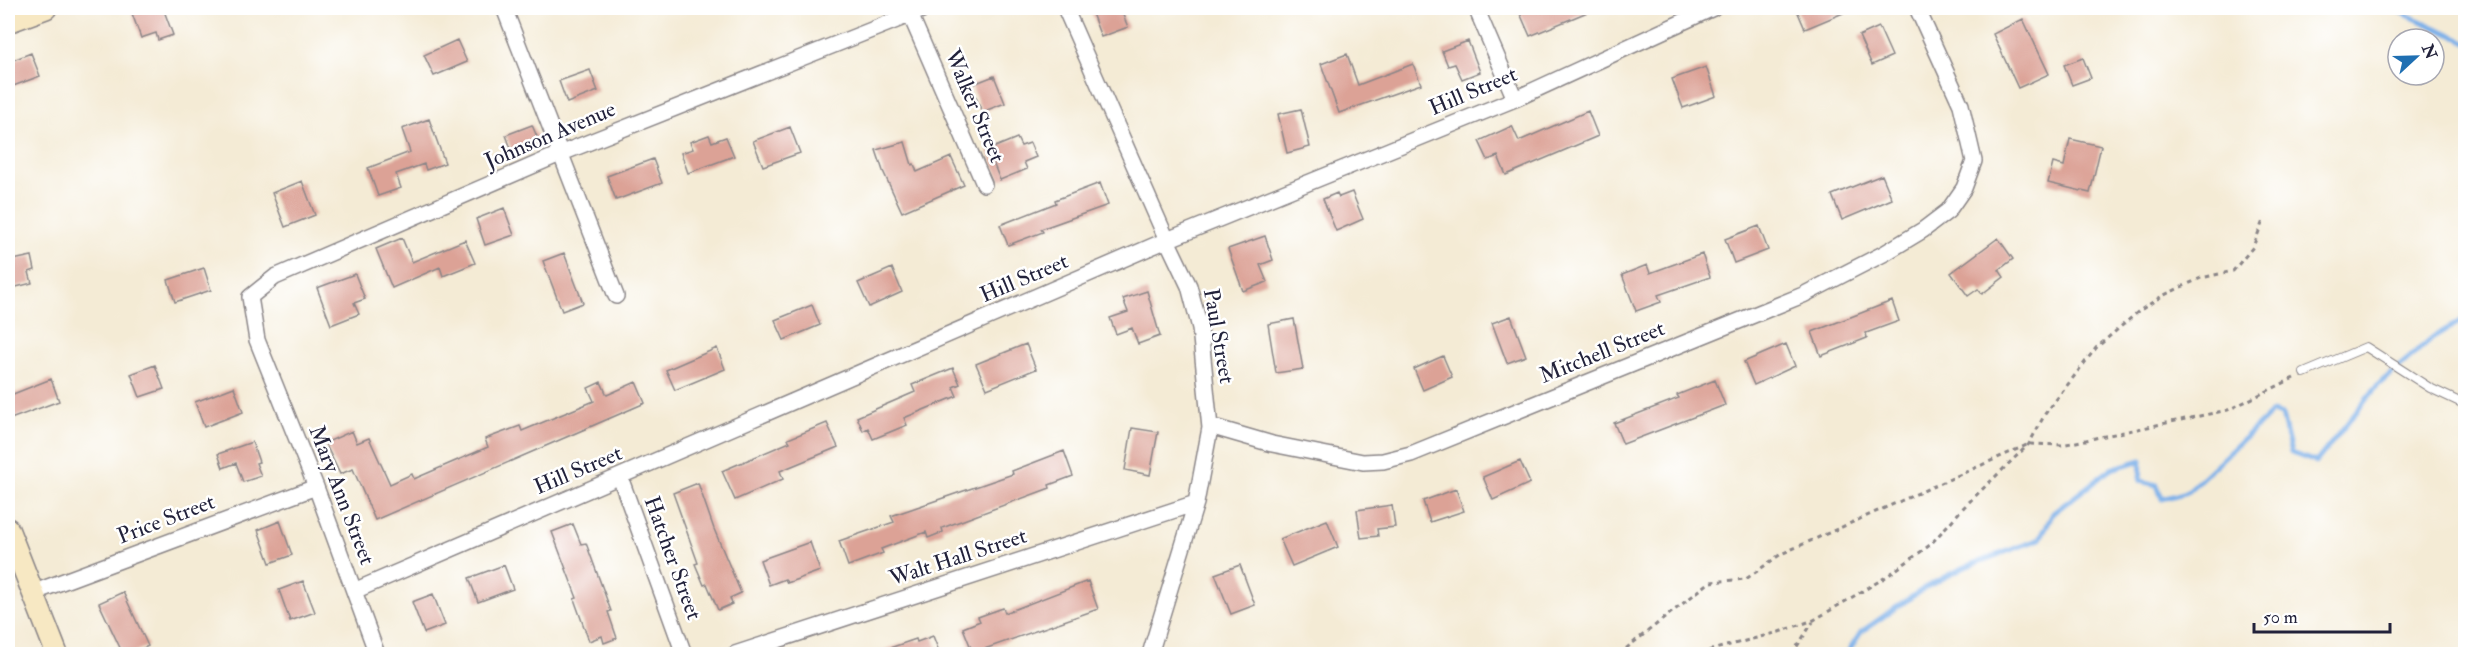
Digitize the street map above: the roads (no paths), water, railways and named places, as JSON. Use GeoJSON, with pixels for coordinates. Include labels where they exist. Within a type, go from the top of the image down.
{"type":"FeatureCollection","features":[{"type":"Feature","properties":{"kind":"street"},"geometry":{"type":"LineString","coordinates":[[8,22],[46,8]]}},
{"type":"Feature","properties":{"kind":"street"},"geometry":{"type":"LineString","coordinates":[[504,8],[616,296]]}},
{"type":"Feature","properties":{"kind":"street","name":"Johnson Avenue"},"geometry":{"type":"LineString","coordinates":[[262,353],[257,340],[250,297],[275,277],[562,153],[927,8]]}},
{"type":"Feature","properties":{"kind":"street","name":"Paul Street"},"geometry":{"type":"LineString","coordinates":[[1065,8],[1189,286],[1200,328],[1210,428],[1196,503],[1149,654]]}},
{"type":"Feature","properties":{"kind":"street"},"geometry":{"type":"LineString","coordinates":[[1476,8],[1515,99]]}},
{"type":"Feature","properties":{"kind":"street","name":"Hill Street"},"geometry":{"type":"LineString","coordinates":[[354,591],[1167,240],[1515,99],[1713,8]]}},
{"type":"Feature","properties":{"kind":"street","name":"Mitchell Street"},"geometry":{"type":"LineString","coordinates":[[1210,428],[1272,444],[1363,462],[1383,461],[1411,454],[1803,295],[1885,253],[1923,230],[1948,211],[1964,188],[1974,162],[1961,105],[1917,8]]}},
{"type":"Feature","properties":{"kind":"street","name":"Walker Street"},"geometry":{"type":"LineString","coordinates":[[910,14],[984,184]]}},
{"type":"Feature","properties":{"kind":"street","name":"Mary Ann Street"},"geometry":{"type":"LineString","coordinates":[[262,353],[316,487],[377,654]]}},
{"type":"Feature","properties":{"kind":"street","name":"Hatcher Street"},"geometry":{"type":"LineString","coordinates":[[620,477],[684,654]]}},
{"type":"Feature","properties":{"kind":"street","name":"Price Street"},"geometry":{"type":"LineString","coordinates":[[32,593],[316,487]]}},
{"type":"Feature","properties":{"kind":"street","name":"Walt Hall Street"},"geometry":{"type":"LineString","coordinates":[[735,654],[1196,503]]}},
{"type":"Feature","properties":{"kind":"street"},"geometry":{"type":"LineString","coordinates":[[8,529],[57,654]]}},
{"type":"Feature","properties":{"kind":"lane"},"geometry":{"type":"LineString","coordinates":[[2304,373],[2367,346],[2408,375],[2466,405]]}},
{"type":"Feature","properties":{"kind":"waterway"},"geometry":{"type":"LineString","coordinates":[[2391,8],[2466,43]]}},
{"type":"Feature","properties":{"kind":"waterway"},"geometry":{"type":"LineString","coordinates":[[1847,654],[1861,632],[1926,587],[1965,567],[2040,539],[2053,513],[2111,469],[2141,460],[2140,481],[2157,485],[2162,499],[2187,492],[2272,412],[2282,415],[2291,453],[2316,462],[2378,385],[2432,338],[2466,318]]}}]}
